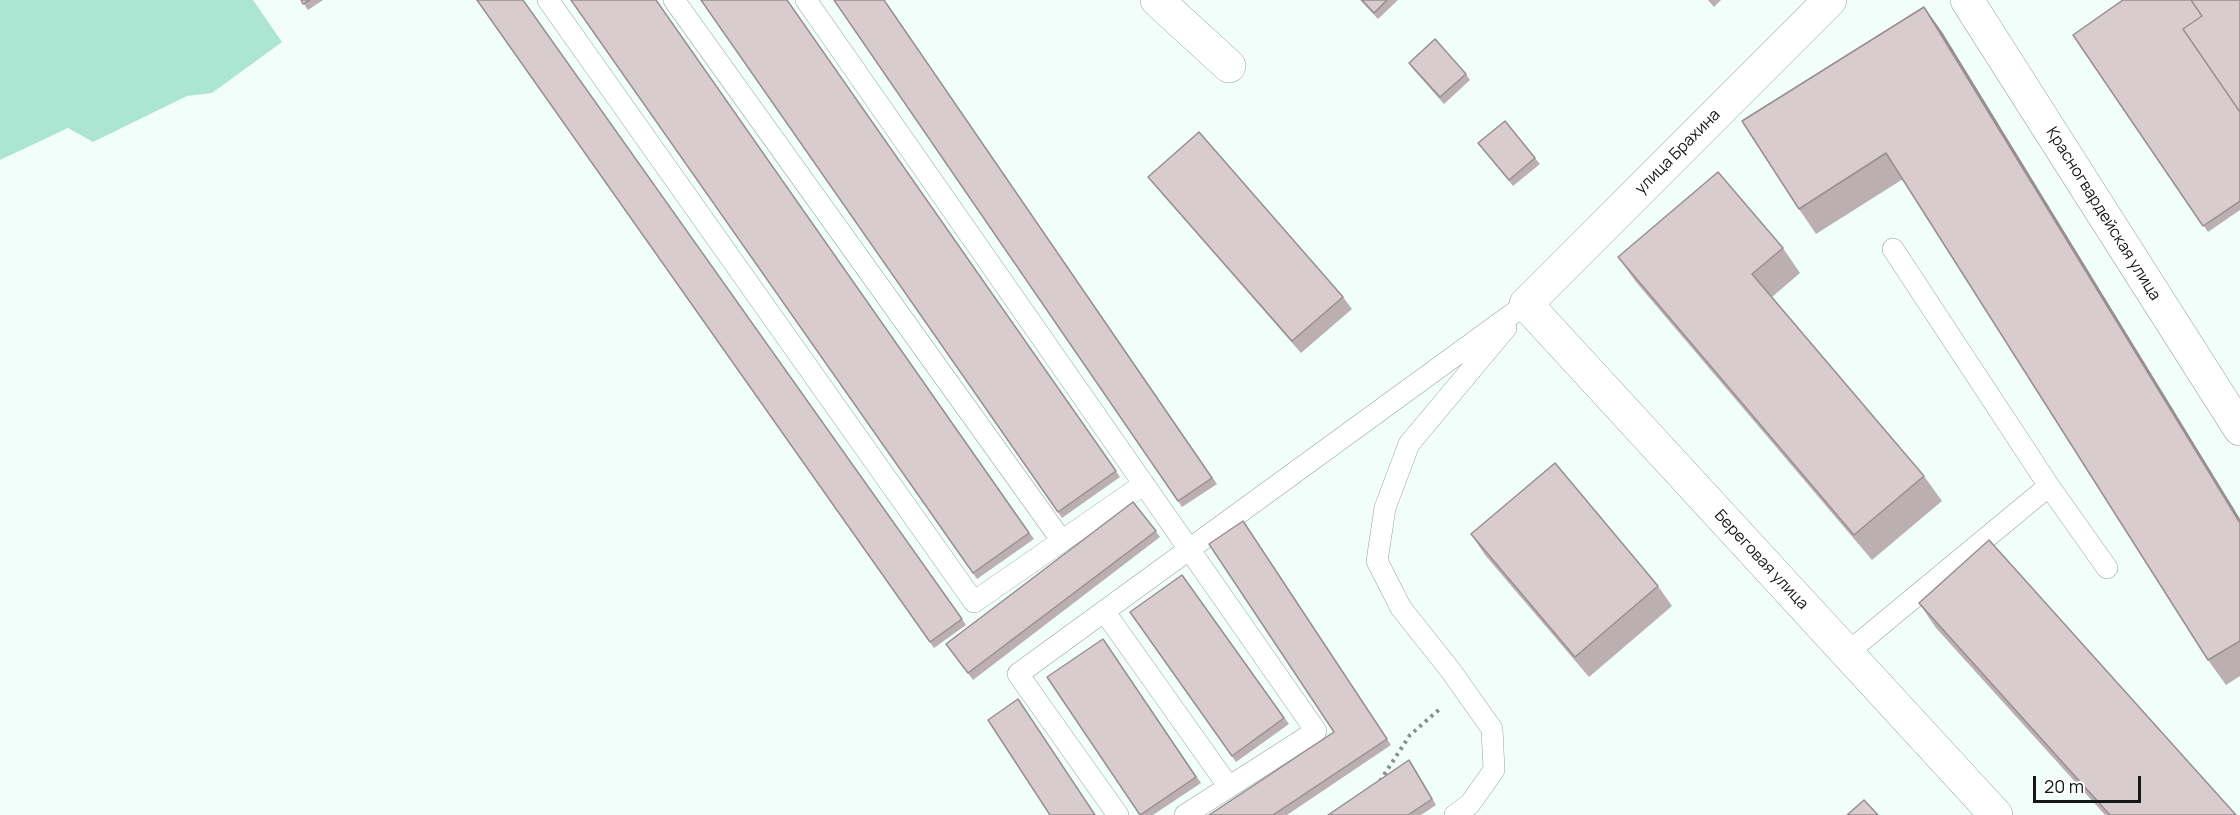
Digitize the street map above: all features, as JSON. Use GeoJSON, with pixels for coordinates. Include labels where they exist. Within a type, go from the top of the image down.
{"type":"FeatureCollection","features":[{"type":"Feature","properties":{"kind":"street"},"geometry":{"type":"LineString","coordinates":[[1157,0],[1229,66]]}},
{"type":"Feature","properties":{"kind":"street","name":"улица Брахина"},"geometry":{"type":"LineString","coordinates":[[1526,304],[1830,0]]}},
{"type":"Feature","properties":{"kind":"street","name":"Красногвардейская улица"},"geometry":{"type":"LineString","coordinates":[[1967,0],[2240,429]]}},
{"type":"Feature","properties":{"kind":"street","name":"Береговая улица"},"geometry":{"type":"LineString","coordinates":[[1526,304],[1996,815]]}},
{"type":"Feature","properties":{"kind":"lane"},"geometry":{"type":"LineString","coordinates":[[548,0],[974,602],[1144,484]]}},
{"type":"Feature","properties":{"kind":"lane"},"geometry":{"type":"LineString","coordinates":[[674,0],[1062,541]]}},
{"type":"Feature","properties":{"kind":"lane"},"geometry":{"type":"LineString","coordinates":[[806,0],[1316,731],[1185,815]]}},
{"type":"Feature","properties":{"kind":"lane"},"geometry":{"type":"LineString","coordinates":[[1893,249],[2049,486],[2107,568]]}},
{"type":"Feature","properties":{"kind":"lane"},"geometry":{"type":"LineString","coordinates":[[1118,815],[1018,674],[1526,304]]}},
{"type":"Feature","properties":{"kind":"lane"},"geometry":{"type":"LineString","coordinates":[[1455,815],[1470,804],[1494,770],[1492,729],[1401,608],[1377,561],[1378,550],[1385,508],[1409,444],[1526,304]]}},
{"type":"Feature","properties":{"kind":"lane"},"geometry":{"type":"LineString","coordinates":[[1847,653],[2049,486]]}},
{"type":"Feature","properties":{"kind":"lane"},"geometry":{"type":"LineString","coordinates":[[1104,611],[1229,787]]}},
{"type":"Feature","properties":{"kind":"path"},"geometry":{"type":"LineString","coordinates":[[1377,785],[1410,735],[1463,689]]}},
{"type":"Feature","properties":{"kind":"green space"},"geometry":{"type":"Polygon","coordinates":[[[0,0],[253,0],[282,42],[212,93],[187,96],[93,142],[68,128],[0,160],[0,0]]]}},
{"type":"Feature","properties":{"kind":"building"},"geometry":{"type":"Polygon","coordinates":[[[477,0],[523,0],[962,619],[930,642],[477,0]]]}},
{"type":"Feature","properties":{"kind":"building"},"geometry":{"type":"Polygon","coordinates":[[[571,0],[656,0],[1029,533],[973,573],[571,0]]]}},
{"type":"Feature","properties":{"kind":"building"},"geometry":{"type":"Polygon","coordinates":[[[701,0],[787,0],[1116,471],[1058,512],[701,0]]]}},
{"type":"Feature","properties":{"kind":"building"},"geometry":{"type":"Polygon","coordinates":[[[834,0],[884,0],[1212,478],[1178,501],[834,0]]]}},
{"type":"Feature","properties":{"kind":"building"},"geometry":{"type":"Polygon","coordinates":[[[1362,0],[1387,0],[1374,13],[1362,0]]]}},
{"type":"Feature","properties":{"kind":"building"},"geometry":{"type":"Polygon","coordinates":[[[2123,0],[2191,0],[2202,16],[2183,29],[2240,112],[2240,201],[2203,226],[2073,35],[2123,0]]]}},
{"type":"Feature","properties":{"kind":"building"},"geometry":{"type":"Polygon","coordinates":[[[2191,0],[2240,0],[2240,112],[2183,29],[2202,16],[2191,0]]]}},
{"type":"Feature","properties":{"kind":"building"},"geometry":{"type":"Polygon","coordinates":[[[1924,7],[2240,523],[2240,641],[2208,660],[1886,153],[1799,209],[1742,121],[1924,7]]]}},
{"type":"Feature","properties":{"kind":"building"},"geometry":{"type":"Polygon","coordinates":[[[1435,39],[1466,74],[1440,97],[1409,63],[1435,39]]]}},
{"type":"Feature","properties":{"kind":"building"},"geometry":{"type":"Polygon","coordinates":[[[1505,121],[1535,158],[1509,180],[1478,143],[1505,121]]]}},
{"type":"Feature","properties":{"kind":"building"},"geometry":{"type":"Polygon","coordinates":[[[1199,132],[1343,297],[1292,341],[1148,177],[1199,132]]]}},
{"type":"Feature","properties":{"kind":"building"},"geometry":{"type":"Polygon","coordinates":[[[1718,172],[1783,248],[1752,274],[1924,476],[1854,535],[1618,257],[1718,172]]]}},
{"type":"Feature","properties":{"kind":"building"},"geometry":{"type":"Polygon","coordinates":[[[1555,463],[1658,586],[1575,657],[1471,534],[1555,463]]]}},
{"type":"Feature","properties":{"kind":"building"},"geometry":{"type":"Polygon","coordinates":[[[1133,502],[1156,531],[968,673],[946,644],[1133,502]]]}},
{"type":"Feature","properties":{"kind":"building"},"geometry":{"type":"Polygon","coordinates":[[[1243,521],[1387,739],[1273,815],[1209,815],[1334,732],[1209,544],[1243,521]]]}},
{"type":"Feature","properties":{"kind":"building"},"geometry":{"type":"Polygon","coordinates":[[[1989,540],[2236,815],[2110,815],[1919,603],[1989,540]]]}},
{"type":"Feature","properties":{"kind":"building"},"geometry":{"type":"Polygon","coordinates":[[[1182,575],[1284,718],[1232,756],[1130,612],[1182,575]]]}},
{"type":"Feature","properties":{"kind":"building"},"geometry":{"type":"Polygon","coordinates":[[[1103,639],[1196,777],[1140,815],[1047,677],[1103,639]]]}},
{"type":"Feature","properties":{"kind":"building"},"geometry":{"type":"Polygon","coordinates":[[[1018,699],[1095,815],[1050,815],[988,720],[1018,699]]]}},
{"type":"Feature","properties":{"kind":"building"},"geometry":{"type":"Polygon","coordinates":[[[1409,760],[1432,799],[1408,815],[1328,815],[1409,760]]]}},
{"type":"Feature","properties":{"kind":"building"},"geometry":{"type":"Polygon","coordinates":[[[1864,800],[1878,815],[1847,815],[1864,800]]]}}]}
